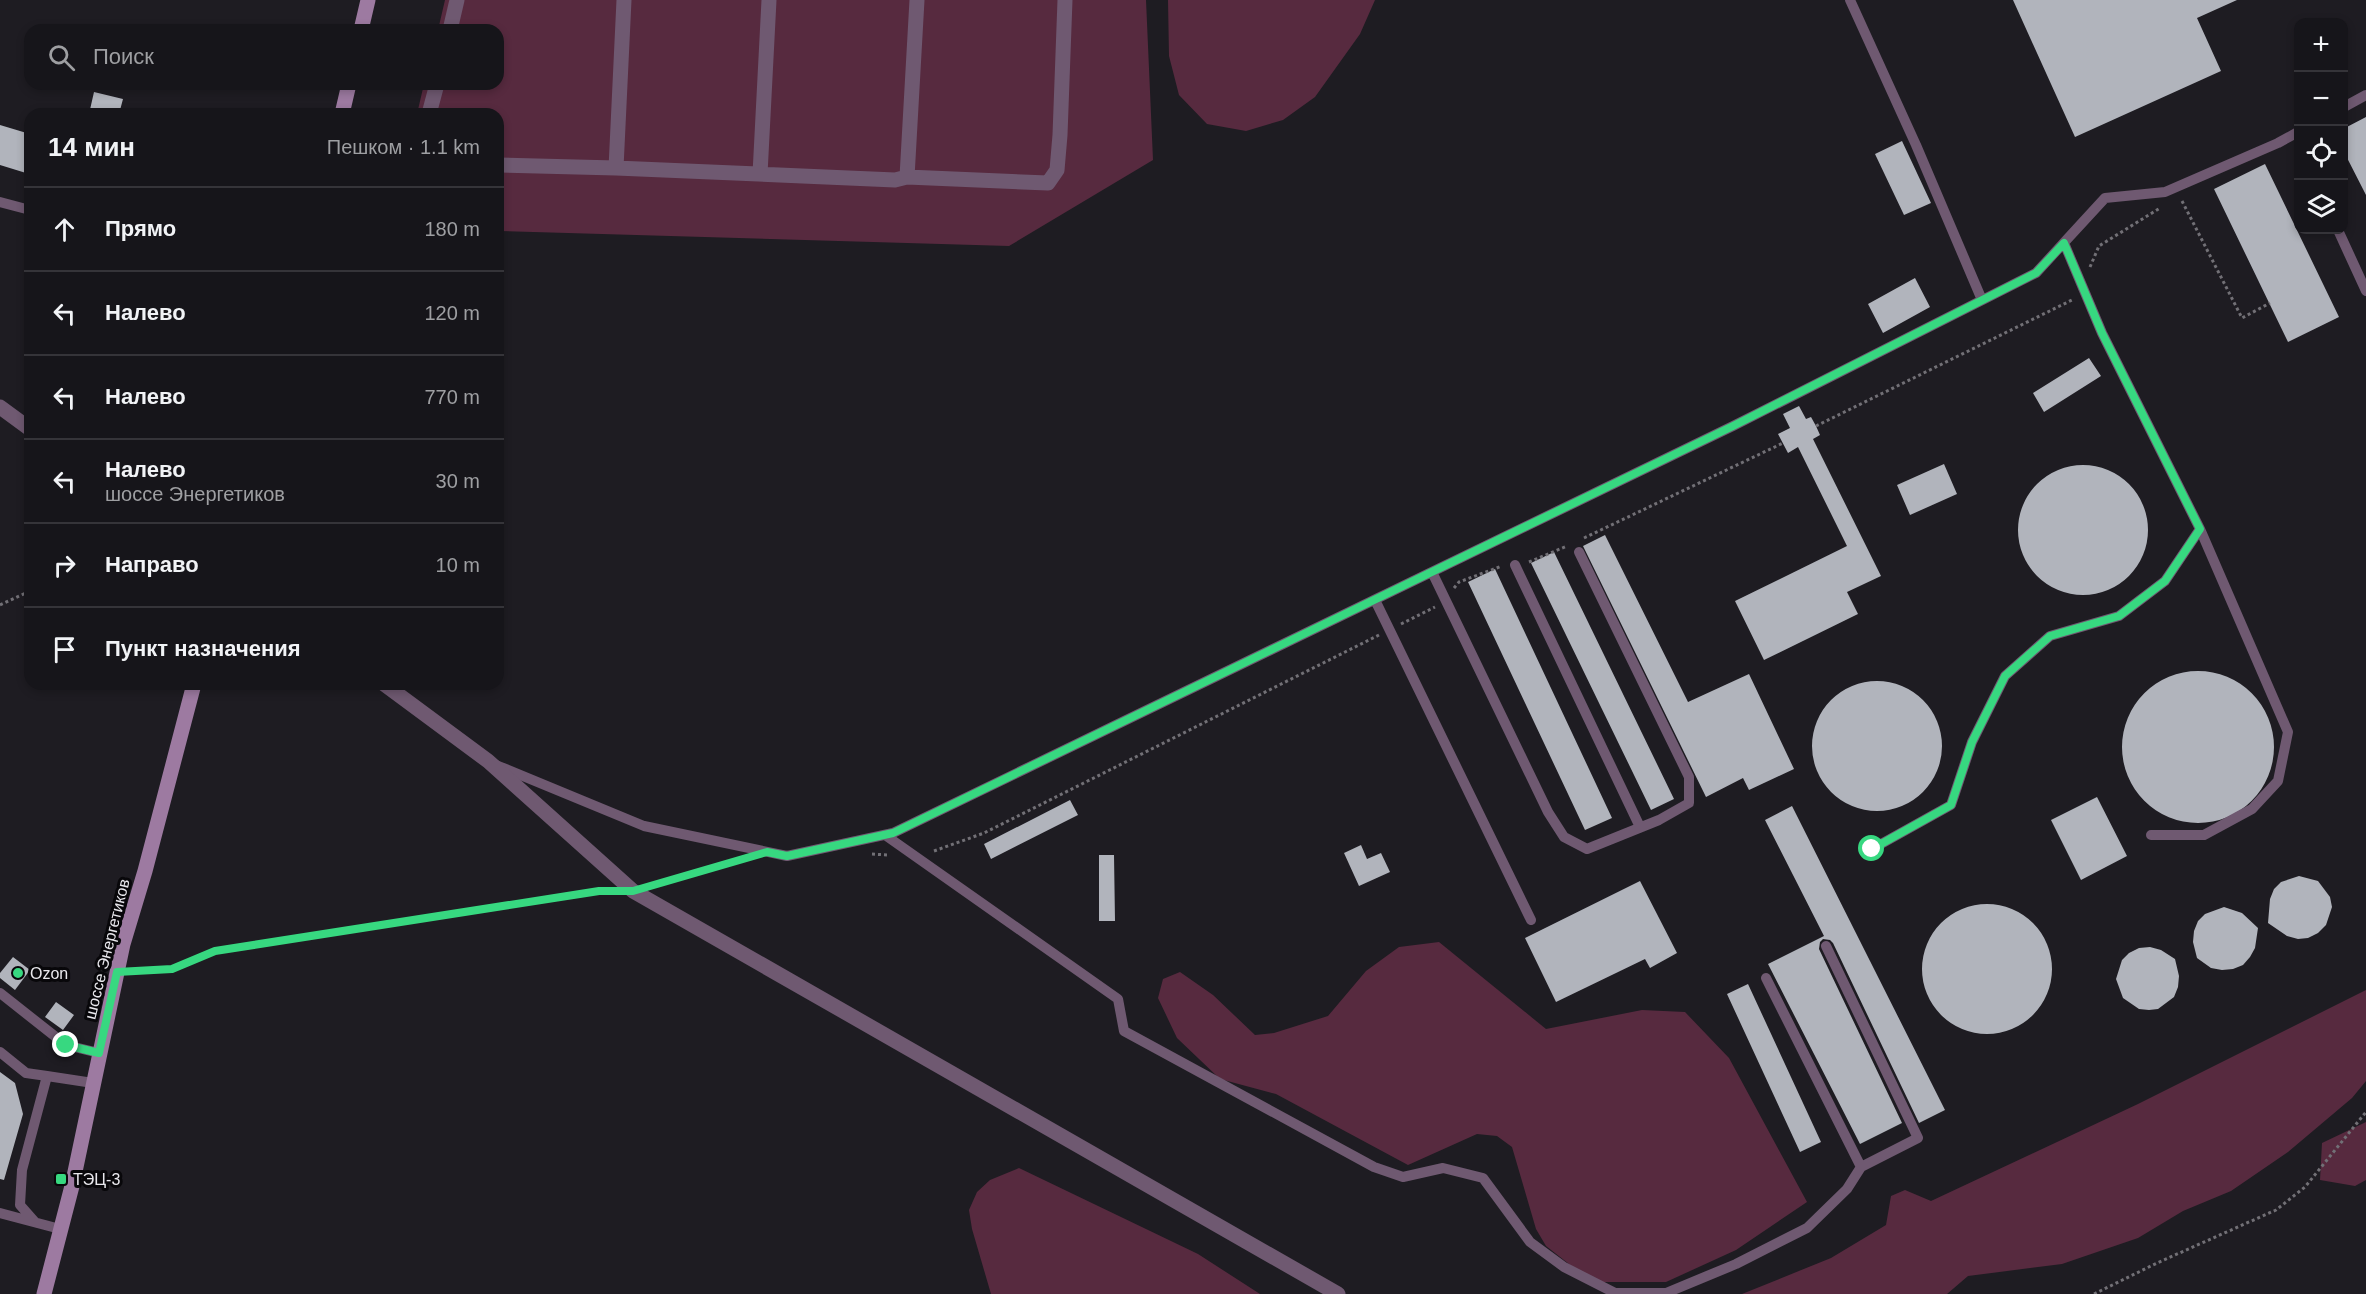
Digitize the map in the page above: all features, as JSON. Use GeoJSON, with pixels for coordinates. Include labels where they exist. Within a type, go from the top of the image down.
{"type":"FeatureCollection","features":[{"type":"Feature","properties":{"kind":"main road"},"geometry":{"type":"LineString","coordinates":[[362,24],[368,0]]}},
{"type":"Feature","properties":{"kind":"main road"},"geometry":{"type":"LineString","coordinates":[[343,108],[348,90]]}},
{"type":"Feature","properties":{"kind":"main road","name":"шоссе Энергетиков"},"geometry":{"type":"LineString","coordinates":[[44,1294],[72,1186],[117,972],[192,690]]}},
{"type":"Feature","properties":{"kind":"street"},"geometry":{"type":"LineString","coordinates":[[451,24],[457,0]]}},
{"type":"Feature","properties":{"kind":"street"},"geometry":{"type":"LineString","coordinates":[[616,168],[624,0]]}},
{"type":"Feature","properties":{"kind":"street"},"geometry":{"type":"LineString","coordinates":[[760,174],[769,0]]}},
{"type":"Feature","properties":{"kind":"street"},"geometry":{"type":"LineString","coordinates":[[907,177],[917,0]]}},
{"type":"Feature","properties":{"kind":"street"},"geometry":{"type":"LineString","coordinates":[[504,165],[896,180],[907,177],[1048,183],[1057,170],[1065,0]]}},
{"type":"Feature","properties":{"kind":"street"},"geometry":{"type":"LineString","coordinates":[[431,108],[435,90]]}},
{"type":"Feature","properties":{"kind":"street"},"geometry":{"type":"LineString","coordinates":[[0,407],[24,425]]}},
{"type":"Feature","properties":{"kind":"street"},"geometry":{"type":"LineString","coordinates":[[392,690],[488,761],[633,891],[1338,1294]]}},
{"type":"Feature","properties":{"kind":"lane"},"geometry":{"type":"LineString","coordinates":[[1851,0],[1982,300]]}},
{"type":"Feature","properties":{"kind":"lane"},"geometry":{"type":"LineString","coordinates":[[2348,104],[2366,95]]}},
{"type":"Feature","properties":{"kind":"lane"},"geometry":{"type":"LineString","coordinates":[[488,761],[644,826],[787,856],[893,833],[1733,426],[2036,273],[2105,198],[2165,192],[2294,138]]}},
{"type":"Feature","properties":{"kind":"lane"},"geometry":{"type":"LineString","coordinates":[[0,202],[24,208]]}},
{"type":"Feature","properties":{"kind":"lane"},"geometry":{"type":"LineString","coordinates":[[2340,234],[2366,291]]}},
{"type":"Feature","properties":{"kind":"lane"},"geometry":{"type":"LineString","coordinates":[[2064,243],[2102,333],[2200,529],[2288,732],[2278,781],[2252,809],[2204,835],[2151,835]]}},
{"type":"Feature","properties":{"kind":"lane"},"geometry":{"type":"LineString","coordinates":[[1872,849],[1951,805],[1972,742],[2005,676],[2050,636],[2119,616],[2165,581],[2200,529]]}},
{"type":"Feature","properties":{"kind":"lane"},"geometry":{"type":"LineString","coordinates":[[1432,572],[1548,812],[1564,837],[1587,849],[1659,820],[1689,803],[1689,777],[1579,552]]}},
{"type":"Feature","properties":{"kind":"lane"},"geometry":{"type":"LineString","coordinates":[[1515,565],[1640,827]]}},
{"type":"Feature","properties":{"kind":"lane"},"geometry":{"type":"LineString","coordinates":[[1375,600],[1531,920]]}},
{"type":"Feature","properties":{"kind":"lane"},"geometry":{"type":"LineString","coordinates":[[885,835],[1118,999],[1124,1031],[1374,1167],[1403,1177],[1443,1168],[1483,1178],[1530,1242],[1564,1267],[1615,1293],[1666,1293],[1736,1264],[1807,1228],[1847,1189],[1861,1167],[1918,1138],[1826,946]]}},
{"type":"Feature","properties":{"kind":"lane"},"geometry":{"type":"LineString","coordinates":[[1766,978],[1861,1167]]}},
{"type":"Feature","properties":{"kind":"lane"},"geometry":{"type":"LineString","coordinates":[[0,993],[66,1045],[99,1053]]}},
{"type":"Feature","properties":{"kind":"lane"},"geometry":{"type":"LineString","coordinates":[[0,1052],[26,1073],[93,1083]]}},
{"type":"Feature","properties":{"kind":"lane"},"geometry":{"type":"LineString","coordinates":[[35,1222],[20,1205],[22,1170],[47,1076]]}},
{"type":"Feature","properties":{"kind":"lane"},"geometry":{"type":"LineString","coordinates":[[0,1213],[60,1229]]}},
{"type":"Feature","properties":{"kind":"path"},"geometry":{"type":"LineString","coordinates":[[2179,196],[2242,318],[2270,303]]}},
{"type":"Feature","properties":{"kind":"path"},"geometry":{"type":"LineString","coordinates":[[1816,426],[2078,297],[2099,246],[2169,202]]}},
{"type":"Feature","properties":{"kind":"path"},"geometry":{"type":"LineString","coordinates":[[871,853],[917,857],[984,833],[1435,607],[1459,582],[1499,566],[1521,565],[1575,542],[1783,443]]}},
{"type":"Feature","properties":{"kind":"path"},"geometry":{"type":"LineString","coordinates":[[0,605],[24,594]]}},
{"type":"Feature","properties":{"kind":"path"},"geometry":{"type":"LineString","coordinates":[[117,972],[172,969],[215,951],[599,891],[633,891],[739,860]]}},
{"type":"Feature","properties":{"kind":"path"},"geometry":{"type":"LineString","coordinates":[[2094,1294],[2276,1210],[2305,1187],[2366,1112]]}},
{"type":"Feature","properties":{"kind":"shaded area"},"geometry":{"type":"Polygon","coordinates":[[[445,0],[1146,0],[1153,160],[1009,246],[504,231],[504,108],[418,108],[423,90],[504,90],[504,24],[439,24],[445,0]]]}},
{"type":"Feature","properties":{"kind":"shaded area"},"geometry":{"type":"Polygon","coordinates":[[[1168,0],[1375,0],[1360,34],[1315,97],[1283,120],[1246,131],[1207,124],[1179,95],[1169,56],[1168,0]]]}},
{"type":"Feature","properties":{"kind":"shaded area"},"geometry":{"type":"Polygon","coordinates":[[[1439,942],[1546,1029],[1642,1010],[1685,1012],[1729,1058],[1807,1202],[1736,1250],[1666,1282],[1592,1282],[1546,1246],[1536,1229],[1512,1147],[1497,1136],[1477,1134],[1408,1165],[1276,1094],[1220,1079],[1177,1038],[1158,998],[1163,979],[1180,972],[1213,995],[1255,1035],[1274,1033],[1328,1016],[1366,971],[1399,947],[1439,942]]]}},
{"type":"Feature","properties":{"kind":"shaded area"},"geometry":{"type":"Polygon","coordinates":[[[2366,990],[2366,1081],[2352,1098],[2288,1152],[2231,1191],[2183,1211],[2138,1238],[2062,1264],[1968,1276],[1947,1294],[1742,1294],[1831,1258],[1886,1225],[1891,1196],[1905,1190],[1931,1201],[2138,1104],[2366,990]]]}},
{"type":"Feature","properties":{"kind":"shaded area"},"geometry":{"type":"Polygon","coordinates":[[[2366,1122],[2366,1180],[2355,1186],[2320,1180],[2322,1143],[2366,1122]]]}},
{"type":"Feature","properties":{"kind":"shaded area"},"geometry":{"type":"Polygon","coordinates":[[[1019,1168],[1198,1254],[1260,1294],[991,1294],[972,1229],[969,1210],[977,1192],[990,1180],[1019,1168]]]}},
{"type":"Feature","properties":{"kind":"building"},"geometry":{"type":"Polygon","coordinates":[[[2013,0],[2237,0],[2197,18],[2221,71],[2075,137],[2013,0]]]}},
{"type":"Feature","properties":{"kind":"building"},"geometry":{"type":"Polygon","coordinates":[[[94,92],[123,99],[121,108],[90,108],[94,92]]]}},
{"type":"Feature","properties":{"kind":"building"},"geometry":{"type":"Polygon","coordinates":[[[2366,117],[2366,195],[2348,160],[2348,126],[2366,117]]]}},
{"type":"Feature","properties":{"kind":"building"},"geometry":{"type":"Polygon","coordinates":[[[0,125],[24,132],[24,172],[0,165],[0,125]]]}},
{"type":"Feature","properties":{"kind":"building"},"geometry":{"type":"Polygon","coordinates":[[[1902,141],[1931,203],[1904,215],[1875,154],[1902,141]]]}},
{"type":"Feature","properties":{"kind":"building"},"geometry":{"type":"Polygon","coordinates":[[[2265,164],[2294,224],[2294,234],[2299,234],[2339,317],[2288,342],[2214,189],[2265,164]]]}},
{"type":"Feature","properties":{"kind":"building"},"geometry":{"type":"Polygon","coordinates":[[[1915,278],[1930,307],[1883,333],[1868,304],[1915,278]]]}},
{"type":"Feature","properties":{"kind":"building"},"geometry":{"type":"Polygon","coordinates":[[[2089,358],[2101,376],[2044,412],[2033,393],[2089,358]]]}},
{"type":"Feature","properties":{"kind":"building"},"geometry":{"type":"Polygon","coordinates":[[[1799,406],[1806,419],[1811,417],[1816,426],[1820,435],[1813,439],[1881,576],[1847,592],[1858,614],[1764,660],[1735,601],[1847,546],[1798,447],[1788,453],[1778,434],[1790,428],[1783,414],[1799,406]]]}},
{"type":"Feature","properties":{"kind":"building"},"geometry":{"type":"Polygon","coordinates":[[[1944,464],[1957,494],[1910,515],[1897,485],[1944,464]]]}},
{"type":"Feature","properties":{"kind":"building"},"geometry":{"type":"Polygon","coordinates":[[[2083,465],[2108,470],[2129,484],[2143,505],[2148,530],[2143,555],[2129,576],[2108,590],[2083,595],[2058,590],[2037,576],[2023,555],[2018,530],[2023,505],[2037,484],[2058,470],[2083,465]]]}},
{"type":"Feature","properties":{"kind":"building"},"geometry":{"type":"Polygon","coordinates":[[[1605,535],[1688,702],[1749,674],[1794,769],[1749,790],[1743,778],[1706,797],[1583,546],[1605,535]]]}},
{"type":"Feature","properties":{"kind":"building"},"geometry":{"type":"Polygon","coordinates":[[[1554,552],[1674,799],[1651,810],[1531,563],[1554,552]]]}},
{"type":"Feature","properties":{"kind":"building"},"geometry":{"type":"Polygon","coordinates":[[[1495,569],[1612,818],[1585,830],[1468,582],[1495,569]]]}},
{"type":"Feature","properties":{"kind":"building"},"geometry":{"type":"Polygon","coordinates":[[[2198,671],[2227,677],[2252,693],[2268,718],[2274,747],[2268,776],[2252,801],[2227,817],[2198,823],[2169,817],[2144,801],[2128,776],[2122,747],[2128,718],[2144,693],[2169,677],[2198,671]]]}},
{"type":"Feature","properties":{"kind":"building"},"geometry":{"type":"Polygon","coordinates":[[[1877,681],[1902,686],[1923,700],[1937,721],[1942,746],[1937,771],[1923,792],[1902,806],[1877,811],[1852,806],[1831,792],[1817,771],[1812,746],[1817,721],[1831,700],[1852,686],[1877,681]]]}},
{"type":"Feature","properties":{"kind":"building"},"geometry":{"type":"Polygon","coordinates":[[[2097,797],[2127,856],[2081,880],[2051,820],[2097,797]]]}},
{"type":"Feature","properties":{"kind":"building"},"geometry":{"type":"Polygon","coordinates":[[[1070,800],[1078,815],[991,859],[984,844],[1070,800]]]}},
{"type":"Feature","properties":{"kind":"building"},"geometry":{"type":"Polygon","coordinates":[[[1792,806],[1945,1110],[1919,1123],[1833,943],[1823,939],[1819,949],[1902,1123],[1860,1144],[1768,964],[1824,936],[1765,820],[1792,806]]]}},
{"type":"Feature","properties":{"kind":"building"},"geometry":{"type":"Polygon","coordinates":[[[1361,845],[1367,859],[1381,853],[1390,872],[1359,886],[1344,853],[1361,845]]]}},
{"type":"Feature","properties":{"kind":"building"},"geometry":{"type":"Polygon","coordinates":[[[1099,855],[1114,855],[1115,921],[1099,921],[1099,855]]]}},
{"type":"Feature","properties":{"kind":"building"},"geometry":{"type":"Polygon","coordinates":[[[2299,876],[2318,881],[2330,897],[2332,907],[2326,925],[2318,933],[2308,938],[2298,939],[2287,936],[2268,923],[2270,899],[2274,889],[2281,882],[2299,876]]]}},
{"type":"Feature","properties":{"kind":"building"},"geometry":{"type":"Polygon","coordinates":[[[1640,881],[1677,953],[1650,968],[1645,959],[1556,1002],[1525,938],[1640,881]]]}},
{"type":"Feature","properties":{"kind":"building"},"geometry":{"type":"Polygon","coordinates":[[[1987,904],[2012,909],[2033,923],[2047,944],[2052,969],[2047,994],[2033,1015],[2012,1029],[1987,1034],[1962,1029],[1941,1015],[1927,994],[1922,969],[1927,944],[1941,923],[1962,909],[1987,904]]]}},
{"type":"Feature","properties":{"kind":"building"},"geometry":{"type":"Polygon","coordinates":[[[2224,907],[2242,913],[2258,928],[2255,948],[2250,957],[2243,965],[2222,970],[2211,968],[2197,958],[2193,942],[2198,921],[2205,914],[2224,907]]]}},
{"type":"Feature","properties":{"kind":"building"},"geometry":{"type":"Polygon","coordinates":[[[2150,947],[2161,950],[2175,959],[2179,976],[2174,997],[2158,1009],[2149,1010],[2139,1009],[2123,998],[2116,979],[2122,960],[2129,953],[2139,948],[2150,947]]]}},
{"type":"Feature","properties":{"kind":"building"},"geometry":{"type":"Polygon","coordinates":[[[13,957],[30,970],[15,990],[0,978],[0,973],[13,957]]]}},
{"type":"Feature","properties":{"kind":"building"},"geometry":{"type":"Polygon","coordinates":[[[1748,984],[1821,1142],[1800,1152],[1727,994],[1748,984]]]}},
{"type":"Feature","properties":{"kind":"building"},"geometry":{"type":"Polygon","coordinates":[[[56,1002],[74,1015],[63,1030],[45,1017],[56,1002]]]}},
{"type":"Feature","properties":{"kind":"building"},"geometry":{"type":"Polygon","coordinates":[[[0,1072],[15,1083],[23,1114],[4,1180],[0,1179],[0,1072]]]}},
{"type":"Feature","properties":{"kind":"place","name":"Ozon"},"geometry":{"type":"Point","coordinates":[18,973]}},
{"type":"Feature","properties":{"kind":"place","name":"ТЭЦ-3"},"geometry":{"type":"Point","coordinates":[61,1179]}},
{"type":"Feature","properties":{"kind":"route"},"geometry":{"type":"LineString","coordinates":[[66,1045],[99,1053],[117,972],[172,969],[215,951],[599,891],[633,891],[767,852],[787,856],[893,833],[1733,426],[2036,273],[2064,243],[2102,333],[2200,529],[2165,581],[2119,616],[2050,636],[2005,676],[1972,742],[1951,805],[1872,849]]}}]}
